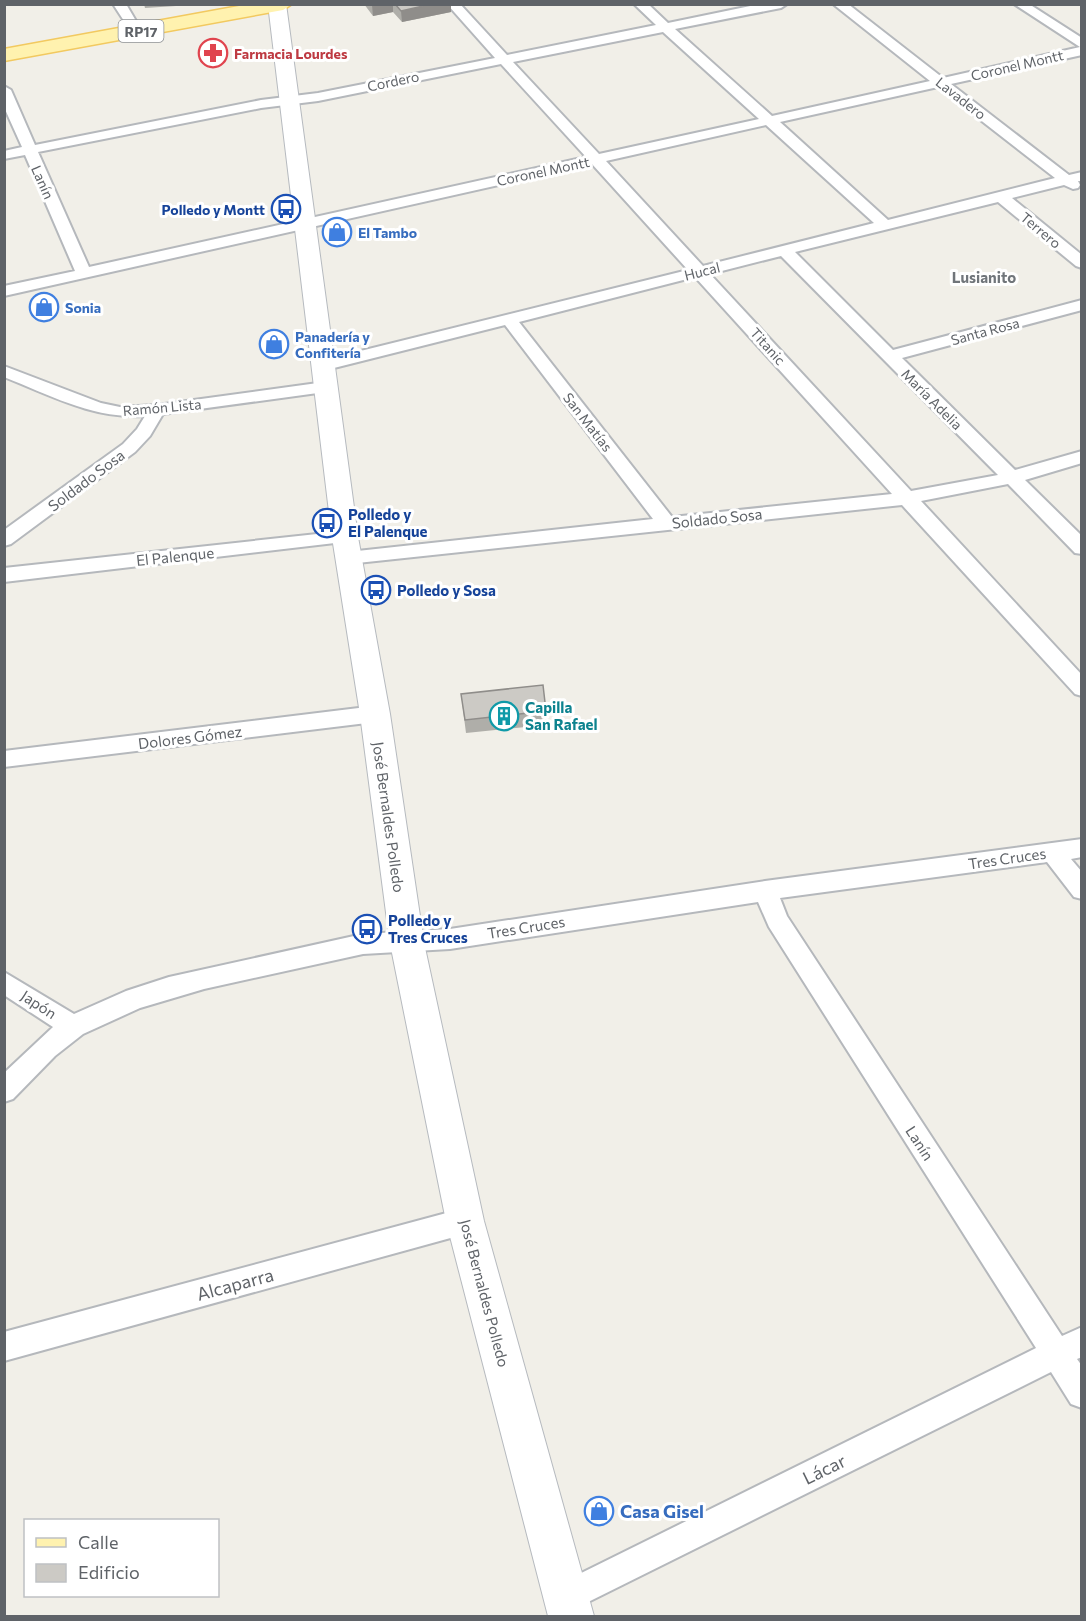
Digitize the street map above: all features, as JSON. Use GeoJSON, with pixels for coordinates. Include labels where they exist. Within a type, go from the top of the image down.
{"type":"FeatureCollection","features":[{"type":"Feature","properties":{"kind":"main road","name":"RP17"},"geometry":{"type":"LineString","coordinates":[[4,44],[221,4]]}},
{"type":"Feature","properties":{"kind":"main road","name":"RP17"},"geometry":{"type":"LineString","coordinates":[[4,56],[279,5]]}},
{"type":"Feature","properties":{"kind":"main road","name":"José Bernaldes Polledo"},"geometry":{"type":"LineString","coordinates":[[279,5],[289,100],[347,548],[375,714],[407,943],[465,1221],[568,1607]]}},
{"type":"Feature","properties":{"kind":"street"},"geometry":{"type":"LineString","coordinates":[[119,4],[129,21]]}},
{"type":"Feature","properties":{"kind":"street","name":"Titanic"},"geometry":{"type":"LineString","coordinates":[[453,4],[1082,689]]}},
{"type":"Feature","properties":{"kind":"street"},"geometry":{"type":"LineString","coordinates":[[640,4],[884,224]]}},
{"type":"Feature","properties":{"kind":"street","name":"Cordero"},"geometry":{"type":"LineString","coordinates":[[4,155],[261,104],[318,97],[780,4]]}},
{"type":"Feature","properties":{"kind":"street","name":"Lavadero"},"geometry":{"type":"LineString","coordinates":[[839,4],[940,82],[1074,178],[1082,192]]}},
{"type":"Feature","properties":{"kind":"street"},"geometry":{"type":"LineString","coordinates":[[1020,4],[1082,44]]}},
{"type":"Feature","properties":{"kind":"street","name":"Coronel Montt"},"geometry":{"type":"LineString","coordinates":[[4,291],[1082,51]]}},
{"type":"Feature","properties":{"kind":"street","name":"Lanín"},"geometry":{"type":"LineString","coordinates":[[4,90],[84,274]]}},
{"type":"Feature","properties":{"kind":"street","name":"Hucal"},"geometry":{"type":"LineString","coordinates":[[324,377],[509,320],[1074,178]]}},
{"type":"Feature","properties":{"kind":"street","name":"Terrero"},"geometry":{"type":"LineString","coordinates":[[1000,196],[1082,263]]}},
{"type":"Feature","properties":{"kind":"street","name":"María Adelia"},"geometry":{"type":"LineString","coordinates":[[784,250],[1082,548]]}},
{"type":"Feature","properties":{"kind":"street","name":"Santa Rosa"},"geometry":{"type":"LineString","coordinates":[[889,356],[1082,305]]}},
{"type":"Feature","properties":{"kind":"street","name":"San Matías"},"geometry":{"type":"LineString","coordinates":[[509,320],[667,524]]}},
{"type":"Feature","properties":{"kind":"street","name":"Ramón Lista"},"geometry":{"type":"LineString","coordinates":[[4,371],[97,408],[120,412],[157,410],[324,377]]}},
{"type":"Feature","properties":{"kind":"street","name":"Soldado Sosa"},"geometry":{"type":"LineString","coordinates":[[4,540],[129,448],[144,432],[157,410]]}},
{"type":"Feature","properties":{"kind":"street","name":"Soldado Sosa"},"geometry":{"type":"LineString","coordinates":[[347,548],[667,524],[907,498],[1010,478],[1082,457]]}},
{"type":"Feature","properties":{"kind":"street","name":"El Palenque"},"geometry":{"type":"LineString","coordinates":[[4,575],[347,548]]}},
{"type":"Feature","properties":{"kind":"street","name":"Dolores Gómez"},"geometry":{"type":"LineString","coordinates":[[4,759],[375,714]]}},
{"type":"Feature","properties":{"kind":"street","name":"Tres Cruces"},"geometry":{"type":"LineString","coordinates":[[4,1092],[52,1042],[73,1026],[159,991],[341,948],[363,944],[450,939],[765,891],[1082,848]]}},
{"type":"Feature","properties":{"kind":"street"},"geometry":{"type":"LineString","coordinates":[[1053,852],[1082,890]]}},
{"type":"Feature","properties":{"kind":"street","name":"Lanín"},"geometry":{"type":"LineString","coordinates":[[765,891],[777,920],[1069,1348],[1082,1393]]}},
{"type":"Feature","properties":{"kind":"street","name":"Japón"},"geometry":{"type":"LineString","coordinates":[[4,982],[73,1026]]}},
{"type":"Feature","properties":{"kind":"street","name":"Alcaparra"},"geometry":{"type":"LineString","coordinates":[[4,1347],[465,1221]]}},
{"type":"Feature","properties":{"kind":"street","name":"Lácar"},"geometry":{"type":"LineString","coordinates":[[568,1607],[1069,1348]]}},
{"type":"Feature","properties":{"kind":"building"},"geometry":{"type":"Polygon","coordinates":[[[395,4],[432,4],[401,11],[395,4]]]}},
{"type":"Feature","properties":{"kind":"building"},"geometry":{"type":"Polygon","coordinates":[[[543,685],[546,711],[465,720],[461,694],[543,685]]]}},
{"type":"Feature","properties":{"kind":"place","name":"Farmacia Lourdes"},"geometry":{"type":"Point","coordinates":[213,53]}},
{"type":"Feature","properties":{"kind":"place","name":"Polledo y Montt"},"geometry":{"type":"Point","coordinates":[286,209]}},
{"type":"Feature","properties":{"kind":"place","name":"El Tambo"},"geometry":{"type":"Point","coordinates":[337,232]}},
{"type":"Feature","properties":{"kind":"place","name":"Sonia"},"geometry":{"type":"Point","coordinates":[44,307]}},
{"type":"Feature","properties":{"kind":"place","name":"Panadería y Confitería"},"geometry":{"type":"Point","coordinates":[274,344]}},
{"type":"Feature","properties":{"kind":"place","name":"Polledo y El Palenque"},"geometry":{"type":"Point","coordinates":[327,523]}},
{"type":"Feature","properties":{"kind":"place","name":"Polledo y Sosa"},"geometry":{"type":"Point","coordinates":[376,590]}},
{"type":"Feature","properties":{"kind":"place","name":"Capilla San Rafael"},"geometry":{"type":"Point","coordinates":[504,716]}},
{"type":"Feature","properties":{"kind":"place","name":"Polledo y Tres Cruces"},"geometry":{"type":"Point","coordinates":[367,929]}},
{"type":"Feature","properties":{"kind":"place","name":"Casa Gisel"},"geometry":{"type":"Point","coordinates":[599,1511]}},
{"type":"Feature","properties":{"kind":"district","name":"Lusianito"},"geometry":{"type":"Point","coordinates":[984,277]}}]}
